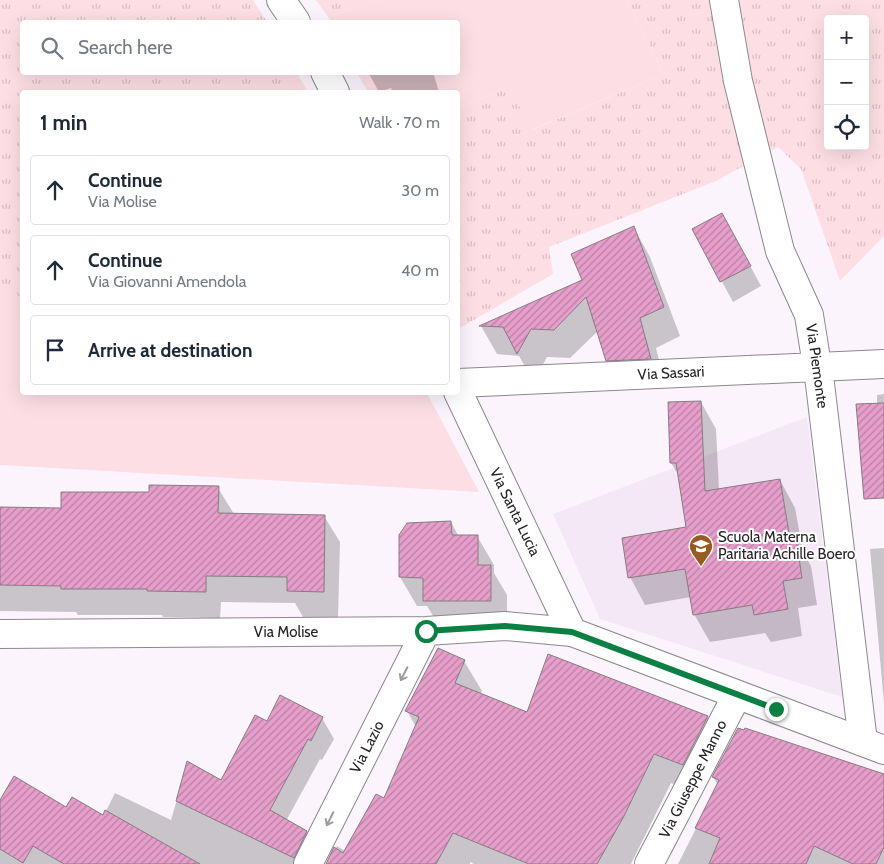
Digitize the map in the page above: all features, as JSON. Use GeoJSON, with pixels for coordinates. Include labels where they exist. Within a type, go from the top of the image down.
{"type":"FeatureCollection","features":[{"type":"Feature","properties":{"kind":"street"},"geometry":{"type":"LineString","coordinates":[[281,0],[295,20]]}},
{"type":"Feature","properties":{"kind":"street","name":"Via Piemonte"},"geometry":{"type":"LineString","coordinates":[[724,0],[738,81],[780,251],[809,315],[873,746]]}},
{"type":"Feature","properties":{"kind":"street"},"geometry":{"type":"LineString","coordinates":[[326,75],[334,90]]}},
{"type":"Feature","properties":{"kind":"street","name":"Via Sassari"},"geometry":{"type":"LineString","coordinates":[[460,383],[884,364]]}},
{"type":"Feature","properties":{"kind":"street","name":"Via Santa Lucia"},"geometry":{"type":"LineString","coordinates":[[459,395],[572,632]]}},
{"type":"Feature","properties":{"kind":"street","name":"Via Molise"},"geometry":{"type":"LineString","coordinates":[[0,634],[426,631],[505,626],[572,632],[873,746]]}},
{"type":"Feature","properties":{"kind":"street","name":"Via Lazio"},"geometry":{"type":"LineString","coordinates":[[308,864],[426,631]]}},
{"type":"Feature","properties":{"kind":"street","name":"Via Giuseppe Manno"},"geometry":{"type":"LineString","coordinates":[[649,864],[737,695]]}},
{"type":"Feature","properties":{"kind":"shaded area","name":"Scuola Materna Paritaria Achille Boero"},"geometry":{"type":"Polygon","coordinates":[[[807,417],[842,697],[600,619],[553,514],[807,417]]]}},
{"type":"Feature","properties":{"kind":"green space"},"geometry":{"type":"Polygon","coordinates":[[[0,0],[253,0],[266,20],[20,20],[20,75],[298,75],[307,90],[20,90],[20,297],[0,297],[0,0]]]}},
{"type":"Feature","properties":{"kind":"green space"},"geometry":{"type":"Polygon","coordinates":[[[316,0],[380,0],[328,17],[316,0]]]}},
{"type":"Feature","properties":{"kind":"green space"},"geometry":{"type":"Polygon","coordinates":[[[380,0],[627,0],[664,74],[531,130],[510,87],[460,107],[460,90],[367,90],[358,75],[460,75],[460,20],[330,20],[328,17],[380,0]]]}},
{"type":"Feature","properties":{"kind":"green space"},"geometry":{"type":"Polygon","coordinates":[[[627,0],[884,0],[884,236],[840,281],[801,169],[778,147],[716,181],[549,247],[553,274],[460,328],[460,107],[510,87],[532,130],[664,74],[627,0]]]}},
{"type":"Feature","properties":{"kind":"green space"},"geometry":{"type":"Polygon","coordinates":[[[0,297],[20,297],[20,395],[428,395],[479,492],[0,465],[0,297]]]}},
{"type":"Feature","properties":{"kind":"building"},"geometry":{"type":"Polygon","coordinates":[[[722,213],[751,266],[720,282],[692,229],[722,213]]]}},
{"type":"Feature","properties":{"kind":"building"},"geometry":{"type":"Polygon","coordinates":[[[634,226],[664,307],[640,318],[651,359],[606,361],[586,297],[554,330],[531,329],[517,354],[503,327],[479,326],[582,280],[571,254],[634,226]]]}},
{"type":"Feature","properties":{"kind":"building"},"geometry":{"type":"Polygon","coordinates":[[[701,401],[705,491],[780,479],[790,539],[796,538],[802,578],[783,581],[788,609],[754,615],[752,605],[693,615],[685,569],[628,578],[622,538],[686,527],[676,463],[670,463],[668,402],[701,401]]]}},
{"type":"Feature","properties":{"kind":"building"},"geometry":{"type":"Polygon","coordinates":[[[884,403],[884,498],[864,499],[856,404],[884,403]]]}},
{"type":"Feature","properties":{"kind":"building"},"geometry":{"type":"Polygon","coordinates":[[[149,485],[219,486],[218,513],[325,515],[324,592],[287,591],[287,577],[206,576],[206,592],[147,591],[147,589],[61,589],[61,586],[0,585],[0,507],[61,508],[61,492],[149,492],[149,485]]]}},
{"type":"Feature","properties":{"kind":"building"},"geometry":{"type":"Polygon","coordinates":[[[451,521],[452,535],[478,535],[478,565],[491,565],[491,601],[423,601],[423,578],[399,577],[399,535],[407,523],[451,521]]]}},
{"type":"Feature","properties":{"kind":"building"},"geometry":{"type":"Polygon","coordinates":[[[438,648],[465,660],[455,683],[527,712],[548,654],[708,716],[683,765],[654,754],[624,816],[597,864],[529,864],[453,833],[436,864],[326,864],[334,847],[343,853],[376,794],[384,798],[419,717],[405,711],[438,648]]]}},
{"type":"Feature","properties":{"kind":"building"},"geometry":{"type":"Polygon","coordinates":[[[280,695],[323,717],[311,741],[308,739],[270,810],[307,831],[294,858],[176,801],[187,761],[221,780],[255,715],[267,721],[280,695]]]}},
{"type":"Feature","properties":{"kind":"building"},"geometry":{"type":"Polygon","coordinates":[[[738,728],[744,730],[745,728],[884,774],[884,847],[876,864],[853,864],[814,846],[806,864],[709,864],[720,838],[695,828],[719,780],[712,777],[738,728]]]}},
{"type":"Feature","properties":{"kind":"building"},"geometry":{"type":"Polygon","coordinates":[[[14,776],[66,807],[72,797],[103,815],[105,810],[200,864],[64,864],[33,846],[23,863],[0,849],[0,800],[14,776]]]}},
{"type":"Feature","properties":{"kind":"place","name":"Scuola Materna Paritaria Achille Boero"},"geometry":{"type":"Point","coordinates":[701,567]}},
{"type":"Feature","properties":{"kind":"route"},"geometry":{"type":"LineString","coordinates":[[426,631],[505,626],[572,632],[776,709]]}}]}
